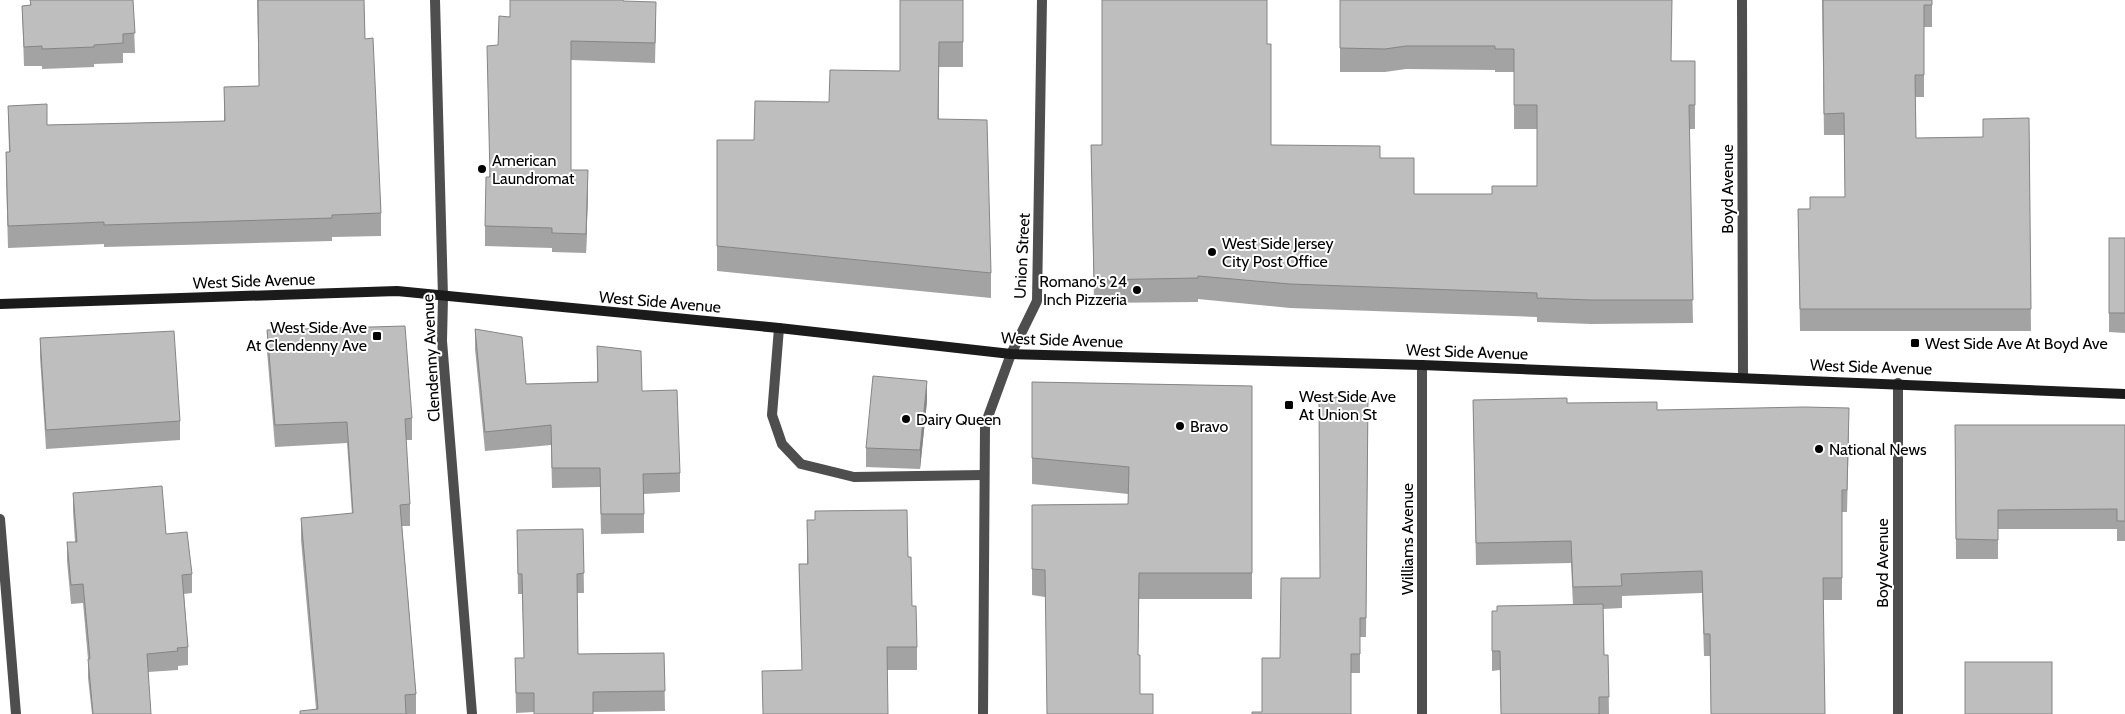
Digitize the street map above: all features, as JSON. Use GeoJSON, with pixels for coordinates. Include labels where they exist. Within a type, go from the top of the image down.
{"type":"FeatureCollection","features":[{"type":"Feature","properties":{"kind":"main road","name":"West Side Avenue"},"geometry":{"type":"LineString","coordinates":[[0,304],[397,292],[779,328],[1011,354],[1422,365],[1898,383],[2125,394]]}},
{"type":"Feature","properties":{"kind":"street","name":"Clendenny Avenue"},"geometry":{"type":"LineString","coordinates":[[435,0],[444,296],[442,342],[472,714]]}},
{"type":"Feature","properties":{"kind":"street","name":"Union Street"},"geometry":{"type":"LineString","coordinates":[[984,714],[983,475],[985,425],[1011,354],[1037,301],[1042,0]]}},
{"type":"Feature","properties":{"kind":"street","name":"Boyd Avenue"},"geometry":{"type":"LineString","coordinates":[[1742,0],[1743,377]]}},
{"type":"Feature","properties":{"kind":"street"},"geometry":{"type":"LineString","coordinates":[[779,328],[772,415],[782,444],[802,464],[854,477],[983,475]]}},
{"type":"Feature","properties":{"kind":"street","name":"Williams Avenue"},"geometry":{"type":"LineString","coordinates":[[1422,365],[1422,714]]}},
{"type":"Feature","properties":{"kind":"street","name":"Boyd Avenue"},"geometry":{"type":"LineString","coordinates":[[1898,383],[1898,714]]}},
{"type":"Feature","properties":{"kind":"street"},"geometry":{"type":"LineString","coordinates":[[0,519],[16,714]]}},
{"type":"Feature","properties":{"kind":"building"},"geometry":{"type":"Polygon","coordinates":[[[30,0],[133,0],[135,33],[123,34],[123,43],[94,45],[94,47],[42,49],[42,46],[24,47],[22,6],[31,5],[30,0]]]}},
{"type":"Feature","properties":{"kind":"building"},"geometry":{"type":"Polygon","coordinates":[[[258,0],[364,0],[365,39],[373,38],[381,213],[332,215],[332,218],[104,225],[104,222],[8,226],[6,152],[10,152],[8,106],[47,104],[47,125],[225,121],[224,87],[259,86],[258,0]]]}},
{"type":"Feature","properties":{"kind":"building"},"geometry":{"type":"Polygon","coordinates":[[[510,0],[623,0],[656,2],[655,43],[571,41],[571,170],[588,170],[586,234],[552,233],[552,228],[485,226],[486,177],[490,177],[487,46],[498,45],[499,16],[510,17],[510,0]]]}},
{"type":"Feature","properties":{"kind":"building"},"geometry":{"type":"Polygon","coordinates":[[[900,0],[963,0],[963,42],[939,42],[938,119],[987,120],[991,273],[717,246],[717,140],[754,140],[755,101],[829,102],[830,70],[900,71],[900,0]]]}},
{"type":"Feature","properties":{"kind":"building"},"geometry":{"type":"Polygon","coordinates":[[[1102,0],[1267,0],[1267,44],[1271,44],[1271,145],[1380,146],[1380,158],[1414,158],[1414,194],[1492,194],[1492,186],[1537,186],[1537,105],[1514,105],[1514,49],[1495,49],[1495,46],[1406,46],[1385,49],[1340,48],[1340,0],[1672,0],[1671,61],[1695,61],[1695,105],[1689,105],[1693,300],[1537,298],[1537,293],[1290,284],[1198,276],[1198,278],[1094,280],[1091,145],[1102,145],[1102,0]]]}},
{"type":"Feature","properties":{"kind":"building"},"geometry":{"type":"Polygon","coordinates":[[[1823,0],[1932,0],[1932,5],[1924,5],[1924,75],[1915,75],[1916,138],[1983,137],[1983,119],[2029,118],[2031,309],[1800,309],[1798,209],[1810,209],[1810,197],[1845,197],[1844,113],[1824,114],[1823,0]]]}},
{"type":"Feature","properties":{"kind":"building"},"geometry":{"type":"Polygon","coordinates":[[[2109,238],[2125,238],[2125,313],[2109,313],[2109,238]]]}},
{"type":"Feature","properties":{"kind":"building"},"geometry":{"type":"Polygon","coordinates":[[[405,326],[412,418],[405,419],[410,504],[400,505],[416,694],[405,695],[406,714],[300,714],[300,711],[318,709],[301,518],[353,513],[347,422],[275,425],[267,330],[405,326]]]}},
{"type":"Feature","properties":{"kind":"building"},"geometry":{"type":"Polygon","coordinates":[[[475,329],[522,337],[526,384],[598,382],[597,346],[641,351],[642,391],[677,390],[680,473],[643,474],[644,514],[601,514],[600,468],[552,468],[551,425],[485,432],[475,329]]]}},
{"type":"Feature","properties":{"kind":"building"},"geometry":{"type":"Polygon","coordinates":[[[174,331],[180,421],[46,430],[40,338],[174,331]]]}},
{"type":"Feature","properties":{"kind":"building"},"geometry":{"type":"Polygon","coordinates":[[[873,376],[927,381],[920,450],[866,448],[873,376]]]}},
{"type":"Feature","properties":{"kind":"building"},"geometry":{"type":"Polygon","coordinates":[[[1032,382],[1252,386],[1252,573],[1139,573],[1138,655],[1140,655],[1140,694],[1153,694],[1153,714],[1047,714],[1045,570],[1032,569],[1032,505],[1128,504],[1129,467],[1032,458],[1032,382]]]}},
{"type":"Feature","properties":{"kind":"building"},"geometry":{"type":"Polygon","coordinates":[[[1319,397],[1368,397],[1366,618],[1360,618],[1360,654],[1351,654],[1351,714],[1252,714],[1252,712],[1262,712],[1262,658],[1280,658],[1281,578],[1320,578],[1319,397]]]}},
{"type":"Feature","properties":{"kind":"building"},"geometry":{"type":"Polygon","coordinates":[[[1567,398],[1567,403],[1657,402],[1657,410],[1849,408],[1847,490],[1842,490],[1842,578],[1823,578],[1825,714],[1711,714],[1710,634],[1704,634],[1702,571],[1621,574],[1622,586],[1573,587],[1571,541],[1476,543],[1473,400],[1567,398]]]}},
{"type":"Feature","properties":{"kind":"building"},"geometry":{"type":"Polygon","coordinates":[[[1955,425],[2125,425],[2125,521],[2117,521],[2117,509],[1998,510],[1998,540],[1956,539],[1955,425]]]}},
{"type":"Feature","properties":{"kind":"building"},"geometry":{"type":"Polygon","coordinates":[[[162,486],[166,534],[187,532],[192,574],[182,575],[188,647],[177,648],[178,651],[147,654],[151,714],[93,714],[83,584],[71,585],[67,542],[77,542],[73,493],[162,486]]]}},
{"type":"Feature","properties":{"kind":"building"},"geometry":{"type":"Polygon","coordinates":[[[907,510],[908,557],[911,557],[912,606],[916,606],[917,647],[887,647],[888,714],[763,714],[762,671],[802,670],[799,564],[808,564],[807,520],[815,520],[815,511],[907,510]]]}},
{"type":"Feature","properties":{"kind":"building"},"geometry":{"type":"Polygon","coordinates":[[[583,529],[584,573],[577,574],[578,654],[664,653],[665,691],[593,692],[593,714],[534,714],[534,693],[516,693],[515,658],[524,658],[522,574],[518,574],[517,530],[583,529]]]}},
{"type":"Feature","properties":{"kind":"building"},"geometry":{"type":"Polygon","coordinates":[[[1603,604],[1604,655],[1608,655],[1609,697],[1599,697],[1599,714],[1501,714],[1500,651],[1492,651],[1492,611],[1497,611],[1497,606],[1603,604]]]}},
{"type":"Feature","properties":{"kind":"building"},"geometry":{"type":"Polygon","coordinates":[[[1965,662],[2052,662],[2052,714],[1965,714],[1965,662]]]}},
{"type":"Feature","properties":{"kind":"place","name":"American Laundromat"},"geometry":{"type":"Point","coordinates":[482,169]}},
{"type":"Feature","properties":{"kind":"place","name":"West Side Jersey City Post Office"},"geometry":{"type":"Point","coordinates":[1212,252]}},
{"type":"Feature","properties":{"kind":"place","name":"Romano's 24 Inch Pizzeria"},"geometry":{"type":"Point","coordinates":[1137,290]}},
{"type":"Feature","properties":{"kind":"place","name":"West Side Ave At Clendenny Ave"},"geometry":{"type":"Point","coordinates":[377,336]}},
{"type":"Feature","properties":{"kind":"place","name":"West Side Ave At Boyd Ave"},"geometry":{"type":"Point","coordinates":[1915,343]}},
{"type":"Feature","properties":{"kind":"place","name":"West Side Ave At Union St"},"geometry":{"type":"Point","coordinates":[1289,405]}},
{"type":"Feature","properties":{"kind":"place","name":"Dairy Queen"},"geometry":{"type":"Point","coordinates":[906,419]}},
{"type":"Feature","properties":{"kind":"place","name":"Bravo"},"geometry":{"type":"Point","coordinates":[1180,426]}},
{"type":"Feature","properties":{"kind":"place","name":"National News"},"geometry":{"type":"Point","coordinates":[1819,449]}}]}
